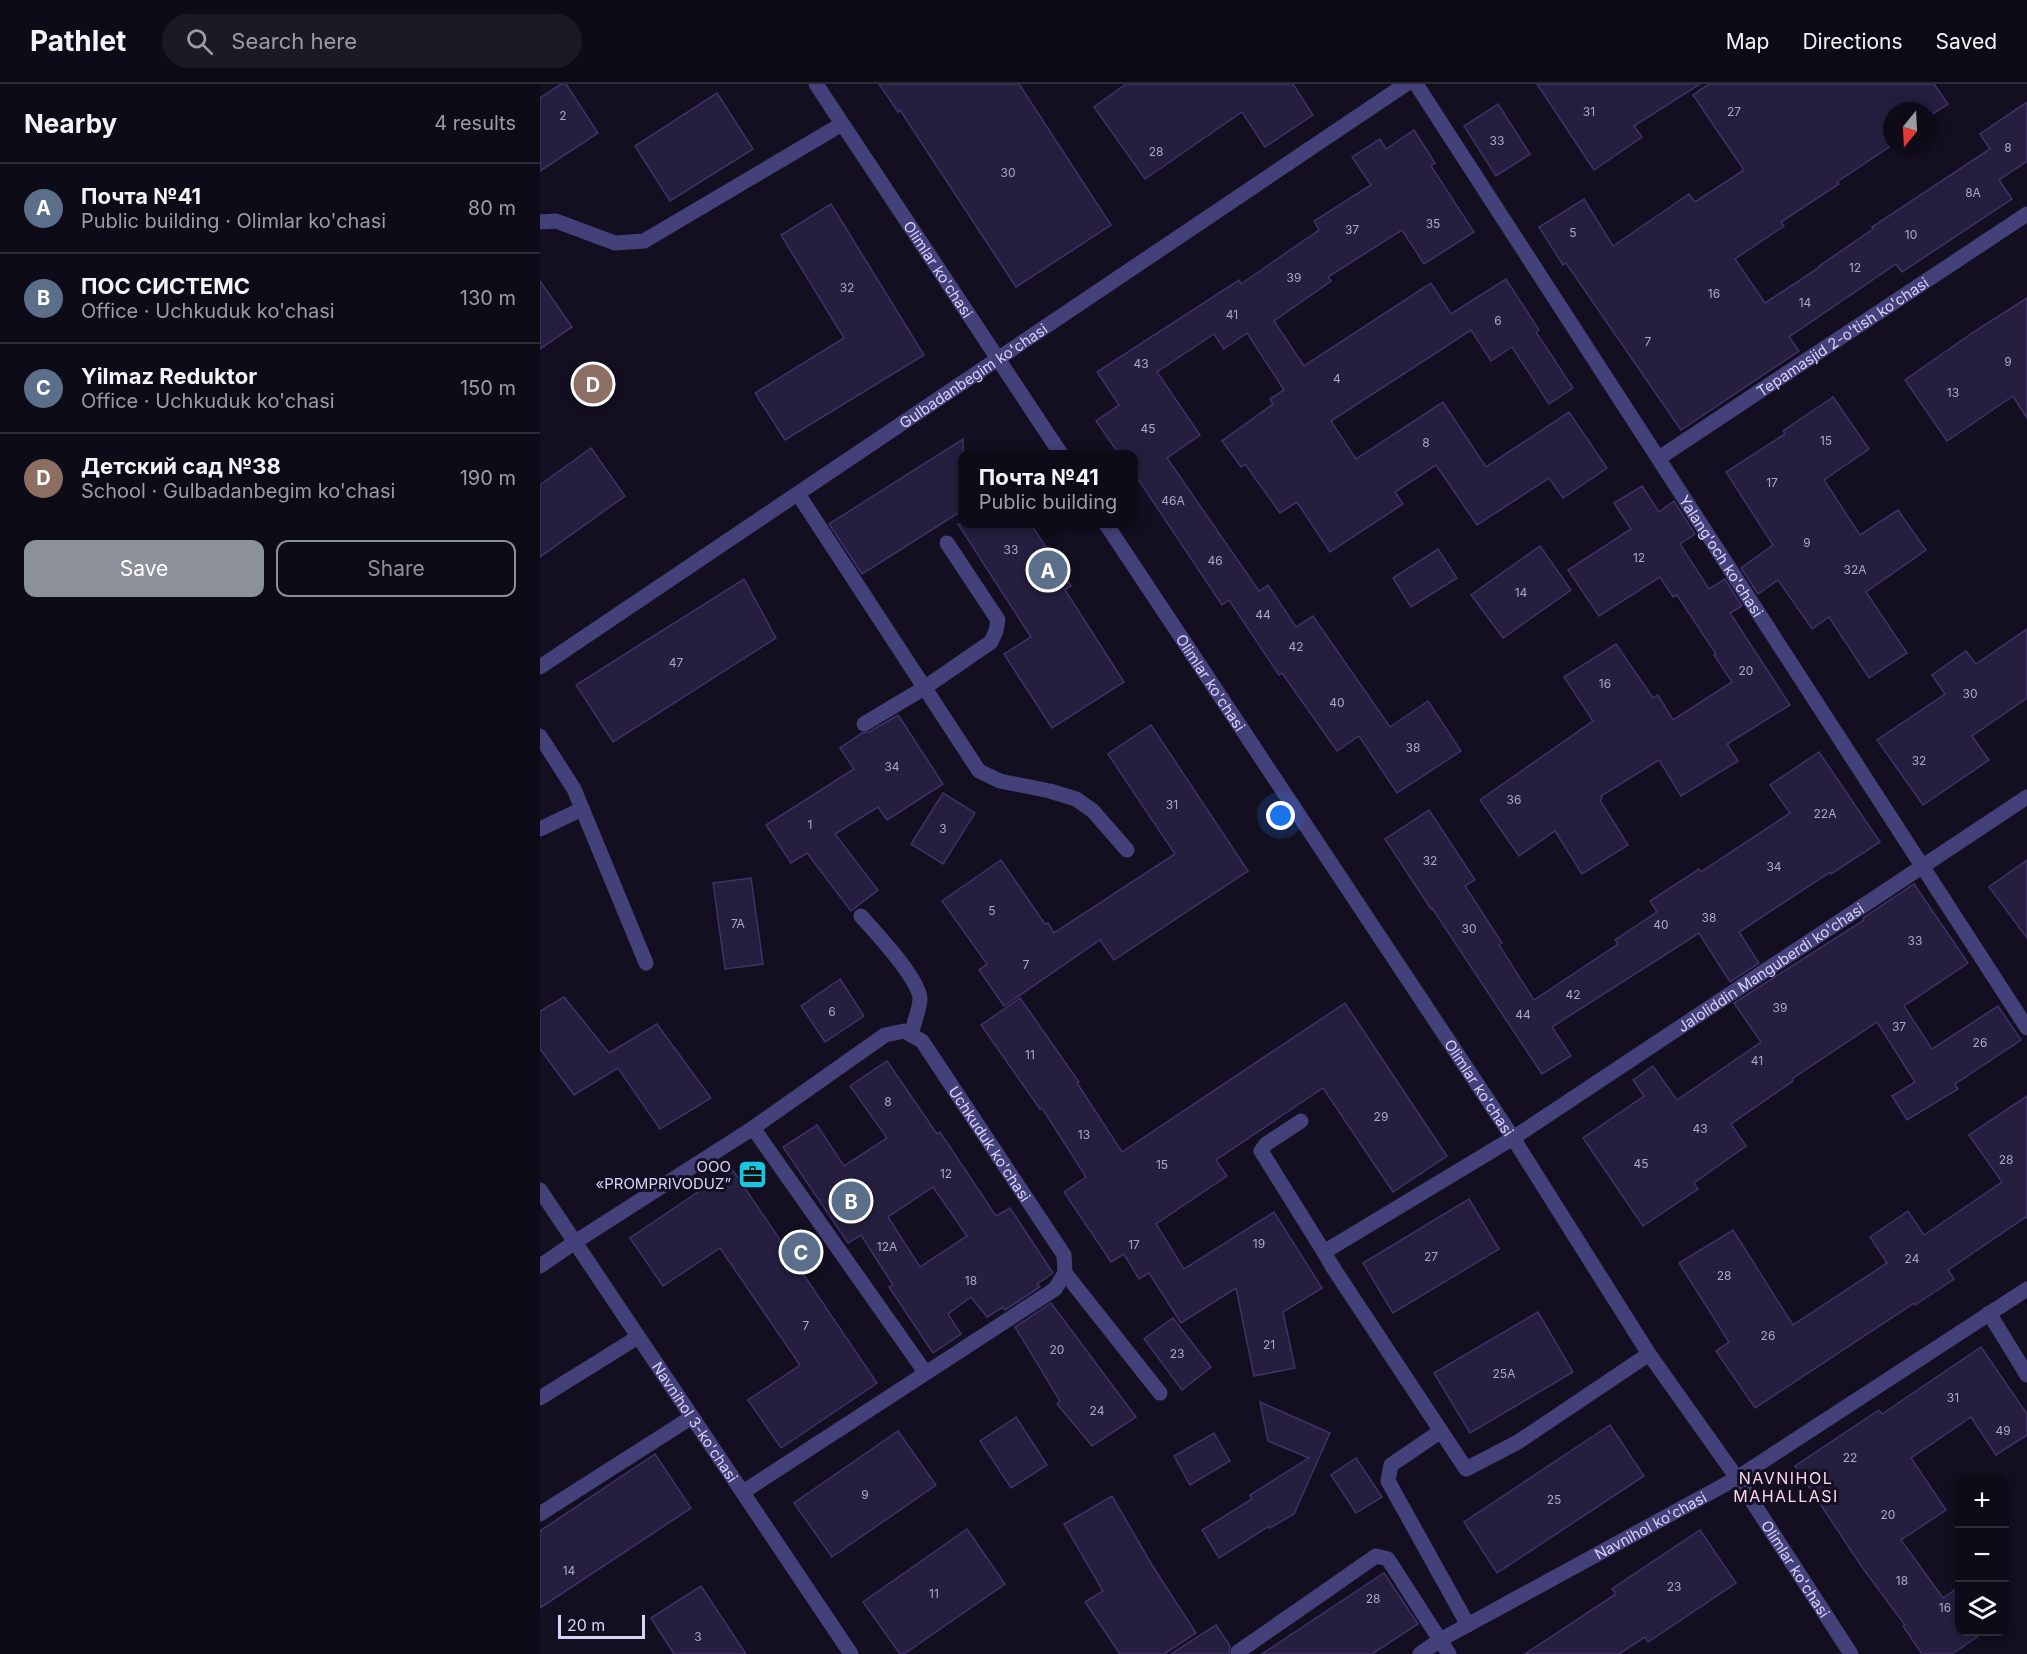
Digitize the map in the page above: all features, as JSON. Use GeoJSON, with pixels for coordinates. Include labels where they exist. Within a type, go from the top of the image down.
{"type":"FeatureCollection","features":[{"type":"Feature","properties":{"kind":"street","name":"Olimlar ko'chasi"},"geometry":{"type":"LineString","coordinates":[[816,84],[1058,450]]}},
{"type":"Feature","properties":{"kind":"street","name":"Gulbadanbegim ko'chasi"},"geometry":{"type":"LineString","coordinates":[[540,668],[1406,84]]}},
{"type":"Feature","properties":{"kind":"street","name":"Yalang'och ko'chasi"},"geometry":{"type":"LineString","coordinates":[[1416,84],[2027,1028]]}},
{"type":"Feature","properties":{"kind":"street"},"geometry":{"type":"LineString","coordinates":[[540,222],[556,220],[615,243],[644,241],[842,124]]}},
{"type":"Feature","properties":{"kind":"street","name":"Tepamasjid 2-o'tish ko'chasi"},"geometry":{"type":"LineString","coordinates":[[1659,458],[2027,214]]}},
{"type":"Feature","properties":{"kind":"street"},"geometry":{"type":"LineString","coordinates":[[798,494],[979,771],[1000,781],[1076,799],[1093,811],[1126,850]]}},
{"type":"Feature","properties":{"kind":"street","name":"Olimlar ko'chasi"},"geometry":{"type":"LineString","coordinates":[[1109,528],[1513,1138],[1649,1354],[1737,1478],[1851,1654]]}},
{"type":"Feature","properties":{"kind":"street"},"geometry":{"type":"LineString","coordinates":[[864,724],[924,688],[991,642],[998,620],[947,543]]}},
{"type":"Feature","properties":{"kind":"street"},"geometry":{"type":"LineString","coordinates":[[540,736],[574,789],[646,963]]}},
{"type":"Feature","properties":{"kind":"street","name":"Jaloliddin Manguberdi ko'chasi"},"geometry":{"type":"LineString","coordinates":[[1324,1252],[1513,1138],[2027,797]]}},
{"type":"Feature","properties":{"kind":"street"},"geometry":{"type":"LineString","coordinates":[[540,829],[582,808]]}},
{"type":"Feature","properties":{"kind":"street"},"geometry":{"type":"LineString","coordinates":[[540,1266],[753,1128],[885,1035],[904,1031],[911,1035],[920,998],[914,984],[892,951],[861,915]]}},
{"type":"Feature","properties":{"kind":"street","name":"Uchkuduk ko'chasi"},"geometry":{"type":"LineString","coordinates":[[911,1035],[922,1041],[1064,1255],[1065,1273]]}},
{"type":"Feature","properties":{"kind":"street"},"geometry":{"type":"LineString","coordinates":[[1301,1121],[1266,1144],[1261,1151],[1324,1252],[1467,1469],[1518,1442],[1649,1354]]}},
{"type":"Feature","properties":{"kind":"street"},"geometry":{"type":"LineString","coordinates":[[753,1128],[925,1372]]}},
{"type":"Feature","properties":{"kind":"street","name":"Navnihol 3-ko'chasi"},"geometry":{"type":"LineString","coordinates":[[540,1190],[851,1654]]}},
{"type":"Feature","properties":{"kind":"street"},"geometry":{"type":"LineString","coordinates":[[743,1492],[1055,1288],[1065,1273],[1160,1393]]}},
{"type":"Feature","properties":{"kind":"street","name":"Navnihol ko'chasi"},"geometry":{"type":"LineString","coordinates":[[1420,1654],[1440,1640],[1737,1478],[2027,1289]]}},
{"type":"Feature","properties":{"kind":"street"},"geometry":{"type":"LineString","coordinates":[[1989,1313],[2027,1375]]}},
{"type":"Feature","properties":{"kind":"street"},"geometry":{"type":"LineString","coordinates":[[540,1398],[638,1337]]}},
{"type":"Feature","properties":{"kind":"street"},"geometry":{"type":"LineString","coordinates":[[540,1514],[692,1417]]}},
{"type":"Feature","properties":{"kind":"street"},"geometry":{"type":"LineString","coordinates":[[1441,1431],[1391,1465],[1388,1481],[1468,1625]]}},
{"type":"Feature","properties":{"kind":"street"},"geometry":{"type":"LineString","coordinates":[[1238,1652],[1377,1556],[1388,1559],[1449,1654]]}},
{"type":"Feature","properties":{"kind":"building"},"geometry":{"type":"Polygon","coordinates":[[[561,84],[566,84],[598,133],[540,171],[540,98],[561,84]]]}},
{"type":"Feature","properties":{"kind":"building"},"geometry":{"type":"Polygon","coordinates":[[[879,84],[1019,84],[1111,225],[1016,287],[900,110],[898,112],[879,84]]]}},
{"type":"Feature","properties":{"kind":"building"},"geometry":{"type":"Polygon","coordinates":[[[1126,84],[1293,84],[1313,115],[1265,147],[1242,112],[1145,179],[1094,107],[1126,84]]]}},
{"type":"Feature","properties":{"kind":"building"},"geometry":{"type":"Polygon","coordinates":[[[1537,84],[1700,84],[1634,126],[1642,137],[1594,170],[1537,84]]]}},
{"type":"Feature","properties":{"kind":"building"},"geometry":{"type":"Polygon","coordinates":[[[1709,84],[1934,84],[1948,104],[1937,111],[1937,102],[1883,102],[1883,151],[1837,182],[1839,184],[1781,222],[1784,226],[1735,259],[1765,303],[1820,267],[1873,229],[1872,227],[1990,149],[1980,134],[2027,102],[2027,161],[1999,180],[2012,199],[1902,272],[1896,264],[1789,337],[1799,351],[1681,430],[1566,263],[1563,265],[1539,227],[1584,199],[1613,246],[1689,194],[1695,202],[1744,170],[1693,95],[1709,84]]]}},
{"type":"Feature","properties":{"kind":"building"},"geometry":{"type":"Polygon","coordinates":[[[717,93],[753,149],[670,201],[635,146],[717,93]]]}},
{"type":"Feature","properties":{"kind":"building"},"geometry":{"type":"Polygon","coordinates":[[[1498,104],[1530,154],[1496,176],[1464,126],[1498,104]]]}},
{"type":"Feature","properties":{"kind":"building"},"geometry":{"type":"Polygon","coordinates":[[[1414,130],[1435,163],[1431,166],[1474,232],[1424,264],[1402,230],[1328,277],[1331,281],[1274,321],[1304,366],[1431,283],[1451,314],[1506,279],[1539,330],[1536,332],[1573,388],[1549,404],[1512,347],[1491,361],[1471,330],[1331,421],[1356,459],[1443,402],[1486,467],[1569,412],[1607,468],[1563,498],[1549,478],[1477,525],[1436,465],[1395,492],[1403,504],[1330,552],[1297,502],[1280,513],[1245,464],[1241,467],[1222,441],[1273,404],[1270,399],[1284,390],[1247,333],[1224,349],[1214,334],[1157,372],[1200,435],[1167,458],[1259,591],[1268,585],[1296,627],[1313,616],[1390,727],[1428,701],[1461,751],[1397,793],[1359,736],[1337,751],[1282,673],[1279,675],[1229,600],[1222,605],[1138,479],[1138,450],[1116,450],[1096,421],[1119,405],[1097,372],[1239,280],[1241,284],[1319,230],[1314,221],[1371,185],[1352,157],[1380,139],[1386,149],[1414,130]]]}},
{"type":"Feature","properties":{"kind":"building"},"geometry":{"type":"Polygon","coordinates":[[[831,204],[924,355],[785,440],[755,393],[844,338],[781,235],[831,204]]]}},
{"type":"Feature","properties":{"kind":"building"},"geometry":{"type":"Polygon","coordinates":[[[540,281],[572,327],[540,349],[540,281]]]}},
{"type":"Feature","properties":{"kind":"building"},"geometry":{"type":"Polygon","coordinates":[[[2027,298],[2027,418],[2013,396],[1947,441],[1905,380],[2027,298]]]}},
{"type":"Feature","properties":{"kind":"building"},"geometry":{"type":"Polygon","coordinates":[[[1833,397],[1869,449],[1824,480],[1860,535],[1898,510],[1926,550],[1866,592],[1907,653],[1869,678],[1829,617],[1812,629],[1778,580],[1758,594],[1741,568],[1773,545],[1726,472],[1785,434],[1783,431],[1833,397]]]}},
{"type":"Feature","properties":{"kind":"building"},"geometry":{"type":"Polygon","coordinates":[[[963,439],[963,450],[958,450],[958,513],[862,574],[829,524],[963,439]]]}},
{"type":"Feature","properties":{"kind":"building"},"geometry":{"type":"Polygon","coordinates":[[[591,448],[625,496],[540,557],[540,485],[591,448]]]}},
{"type":"Feature","properties":{"kind":"building"},"geometry":{"type":"Polygon","coordinates":[[[1642,486],[1659,512],[1674,501],[1695,534],[1680,544],[1709,589],[1725,579],[1742,606],[1730,613],[1790,705],[1727,744],[1738,761],[1681,796],[1659,760],[1601,796],[1600,800],[1628,845],[1582,874],[1555,831],[1519,856],[1480,800],[1593,721],[1564,677],[1616,644],[1653,698],[1658,695],[1673,720],[1732,682],[1677,595],[1673,597],[1660,577],[1599,616],[1568,570],[1631,529],[1614,503],[1642,486]]]}},
{"type":"Feature","properties":{"kind":"building"},"geometry":{"type":"Polygon","coordinates":[[[961,528],[1034,528],[1071,586],[1065,590],[1124,682],[1052,728],[1004,654],[1031,637],[961,528]]]}},
{"type":"Feature","properties":{"kind":"building"},"geometry":{"type":"Polygon","coordinates":[[[1540,546],[1571,590],[1503,638],[1471,595],[1540,546]]]}},
{"type":"Feature","properties":{"kind":"building"},"geometry":{"type":"Polygon","coordinates":[[[1438,549],[1457,578],[1411,607],[1393,578],[1438,549]]]}},
{"type":"Feature","properties":{"kind":"building"},"geometry":{"type":"Polygon","coordinates":[[[744,579],[776,638],[613,742],[576,685],[744,579]]]}},
{"type":"Feature","properties":{"kind":"building"},"geometry":{"type":"Polygon","coordinates":[[[2027,629],[2027,698],[1972,736],[1989,760],[1923,805],[1877,740],[1945,694],[1932,675],[1966,651],[1976,664],[2027,629]]]}},
{"type":"Feature","properties":{"kind":"building"},"geometry":{"type":"Polygon","coordinates":[[[898,715],[943,784],[887,820],[878,807],[835,834],[878,890],[851,911],[807,853],[791,863],[766,825],[854,769],[840,748],[862,733],[869,732],[898,715]]]}},
{"type":"Feature","properties":{"kind":"building"},"geometry":{"type":"Polygon","coordinates":[[[1151,725],[1248,871],[1114,960],[1100,940],[1004,1006],[979,970],[987,964],[942,901],[1001,860],[1045,924],[1048,923],[1054,933],[1175,854],[1108,754],[1151,725]]]}},
{"type":"Feature","properties":{"kind":"building"},"geometry":{"type":"Polygon","coordinates":[[[1819,752],[1880,842],[1739,932],[1759,963],[1730,982],[1699,933],[1552,1027],[1571,1056],[1542,1074],[1385,839],[1429,810],[1475,880],[1465,886],[1502,943],[1499,945],[1534,1000],[1618,944],[1615,940],[1657,912],[1650,901],[1699,869],[1701,872],[1790,813],[1770,785],[1819,752]]]}},
{"type":"Feature","properties":{"kind":"building"},"geometry":{"type":"Polygon","coordinates":[[[943,793],[975,813],[943,864],[911,844],[943,793]]]}},
{"type":"Feature","properties":{"kind":"building"},"geometry":{"type":"Polygon","coordinates":[[[2027,860],[2027,938],[1989,887],[2027,860]]]}},
{"type":"Feature","properties":{"kind":"building"},"geometry":{"type":"Polygon","coordinates":[[[751,878],[763,964],[725,969],[713,883],[751,878]]]}},
{"type":"Feature","properties":{"kind":"building"},"geometry":{"type":"Polygon","coordinates":[[[1914,884],[1968,963],[1904,1006],[1932,1049],[1998,1006],[2021,1040],[1955,1084],[1958,1089],[1907,1120],[1892,1096],[1915,1082],[1877,1022],[1792,1079],[1793,1081],[1731,1124],[1746,1146],[1694,1183],[1698,1189],[1643,1226],[1583,1138],[1644,1096],[1633,1080],[1653,1066],[1677,1100],[1761,1042],[1734,1003],[1864,920],[1863,918],[1914,884]]]}},
{"type":"Feature","properties":{"kind":"building"},"geometry":{"type":"Polygon","coordinates":[[[840,979],[864,1016],[825,1042],[801,1006],[840,979]]]}},
{"type":"Feature","properties":{"kind":"building"},"geometry":{"type":"Polygon","coordinates":[[[564,997],[609,1053],[657,1024],[711,1098],[660,1129],[618,1068],[574,1095],[540,1049],[540,1011],[564,997]]]}},
{"type":"Feature","properties":{"kind":"building"},"geometry":{"type":"Polygon","coordinates":[[[1020,998],[1079,1082],[1077,1083],[1122,1152],[1345,1003],[1447,1156],[1393,1192],[1323,1088],[1216,1160],[1227,1176],[1156,1224],[1184,1269],[1274,1212],[1322,1288],[1283,1312],[1295,1368],[1254,1376],[1236,1288],[1181,1323],[1149,1273],[1139,1279],[1124,1254],[1111,1262],[1064,1192],[1086,1177],[1042,1108],[1040,1109],[981,1025],[1020,998]]]}},
{"type":"Feature","properties":{"kind":"building"},"geometry":{"type":"Polygon","coordinates":[[[887,1061],[937,1134],[940,1132],[996,1216],[1010,1208],[1053,1273],[1037,1284],[1040,1287],[1005,1310],[1003,1307],[987,1317],[971,1297],[948,1314],[961,1334],[933,1353],[889,1287],[893,1285],[861,1235],[848,1243],[783,1147],[817,1125],[844,1166],[887,1138],[850,1086],[887,1061]],[[933,1187],[888,1217],[920,1267],[967,1236],[933,1187]]]}},
{"type":"Feature","properties":{"kind":"building"},"geometry":{"type":"Polygon","coordinates":[[[2027,1096],[2027,1218],[1948,1270],[1954,1279],[1755,1408],[1716,1351],[1729,1342],[1679,1263],[1733,1230],[1793,1325],[1887,1263],[1870,1237],[1908,1211],[1924,1235],[2002,1182],[1969,1135],[2027,1096]]]}},
{"type":"Feature","properties":{"kind":"building"},"geometry":{"type":"Polygon","coordinates":[[[732,1169],[877,1383],[781,1448],[748,1400],[800,1365],[720,1248],[663,1286],[630,1238],[732,1169]]]}},
{"type":"Feature","properties":{"kind":"building"},"geometry":{"type":"Polygon","coordinates":[[[1469,1199],[1499,1249],[1393,1313],[1363,1263],[1469,1199]]]}},
{"type":"Feature","properties":{"kind":"building"},"geometry":{"type":"Polygon","coordinates":[[[1051,1303],[1136,1417],[1092,1446],[1057,1404],[1060,1401],[1015,1327],[1051,1303]]]}},
{"type":"Feature","properties":{"kind":"building"},"geometry":{"type":"Polygon","coordinates":[[[1538,1312],[1573,1372],[1470,1433],[1434,1373],[1538,1312]]]}},
{"type":"Feature","properties":{"kind":"building"},"geometry":{"type":"Polygon","coordinates":[[[1173,1318],[1211,1367],[1182,1390],[1144,1339],[1173,1318]]]}},
{"type":"Feature","properties":{"kind":"building"},"geometry":{"type":"Polygon","coordinates":[[[1981,1347],[2027,1414],[2027,1435],[1996,1455],[1971,1417],[1911,1458],[1946,1510],[1901,1540],[1943,1598],[1955,1590],[1955,1636],[1978,1636],[1952,1654],[1922,1654],[1903,1626],[1905,1625],[1862,1567],[1795,1466],[1879,1410],[1882,1414],[1981,1347]]]}},
{"type":"Feature","properties":{"kind":"building"},"geometry":{"type":"Polygon","coordinates":[[[1260,1402],[1330,1433],[1294,1514],[1270,1528],[1269,1526],[1219,1558],[1202,1530],[1252,1499],[1250,1495],[1309,1458],[1268,1441],[1260,1402]]]}},
{"type":"Feature","properties":{"kind":"building"},"geometry":{"type":"Polygon","coordinates":[[[1016,1417],[1047,1465],[1011,1488],[980,1441],[1016,1417]]]}},
{"type":"Feature","properties":{"kind":"building"},"geometry":{"type":"Polygon","coordinates":[[[1610,1425],[1644,1476],[1497,1573],[1464,1522],[1610,1425]]]}},
{"type":"Feature","properties":{"kind":"building"},"geometry":{"type":"Polygon","coordinates":[[[898,1431],[936,1485],[832,1557],[794,1503],[898,1431]]]}},
{"type":"Feature","properties":{"kind":"building"},"geometry":{"type":"Polygon","coordinates":[[[1214,1433],[1230,1461],[1190,1485],[1174,1456],[1214,1433]]]}},
{"type":"Feature","properties":{"kind":"building"},"geometry":{"type":"Polygon","coordinates":[[[655,1454],[691,1508],[540,1608],[540,1531],[655,1454]]]}},
{"type":"Feature","properties":{"kind":"building"},"geometry":{"type":"Polygon","coordinates":[[[1356,1458],[1382,1497],[1356,1513],[1331,1475],[1356,1458]]]}},
{"type":"Feature","properties":{"kind":"building"},"geometry":{"type":"Polygon","coordinates":[[[1112,1496],[1152,1565],[1196,1633],[1164,1654],[1120,1654],[1085,1602],[1103,1591],[1064,1524],[1112,1496]]]}},
{"type":"Feature","properties":{"kind":"building"},"geometry":{"type":"Polygon","coordinates":[[[967,1529],[1005,1584],[904,1654],[900,1654],[863,1602],[967,1529]]]}},
{"type":"Feature","properties":{"kind":"building"},"geometry":{"type":"Polygon","coordinates":[[[1700,1530],[1736,1583],[1648,1642],[1645,1637],[1619,1654],[1525,1654],[1616,1594],[1612,1589],[1700,1530]]]}},
{"type":"Feature","properties":{"kind":"building"},"geometry":{"type":"Polygon","coordinates":[[[1384,1573],[1418,1624],[1372,1654],[1262,1654],[1384,1573]]]}},
{"type":"Feature","properties":{"kind":"building"},"geometry":{"type":"Polygon","coordinates":[[[701,1586],[746,1654],[674,1654],[651,1618],[701,1586]]]}},
{"type":"Feature","properties":{"kind":"building"},"geometry":{"type":"Polygon","coordinates":[[[1216,1625],[1230,1646],[1229,1654],[1171,1654],[1216,1625]]]}},
{"type":"Feature","properties":{"kind":"place","name":"Детский сад №38"},"geometry":{"type":"Point","coordinates":[593,384]}},
{"type":"Feature","properties":{"kind":"place","name":"Почта №41"},"geometry":{"type":"Point","coordinates":[1048,570]}},
{"type":"Feature","properties":{"kind":"place","name":"ООО «PROMPRIVODUZ”"},"geometry":{"type":"Point","coordinates":[752,1175]}},
{"type":"Feature","properties":{"kind":"place","name":"ПОС СИСТЕМС"},"geometry":{"type":"Point","coordinates":[851,1201]}},
{"type":"Feature","properties":{"kind":"place","name":"Yilmaz Reduktor"},"geometry":{"type":"Point","coordinates":[801,1252]}},
{"type":"Feature","properties":{"kind":"district","name":"NAVNIHOL MAHALLASI"},"geometry":{"type":"Point","coordinates":[1786,1487]}}]}
